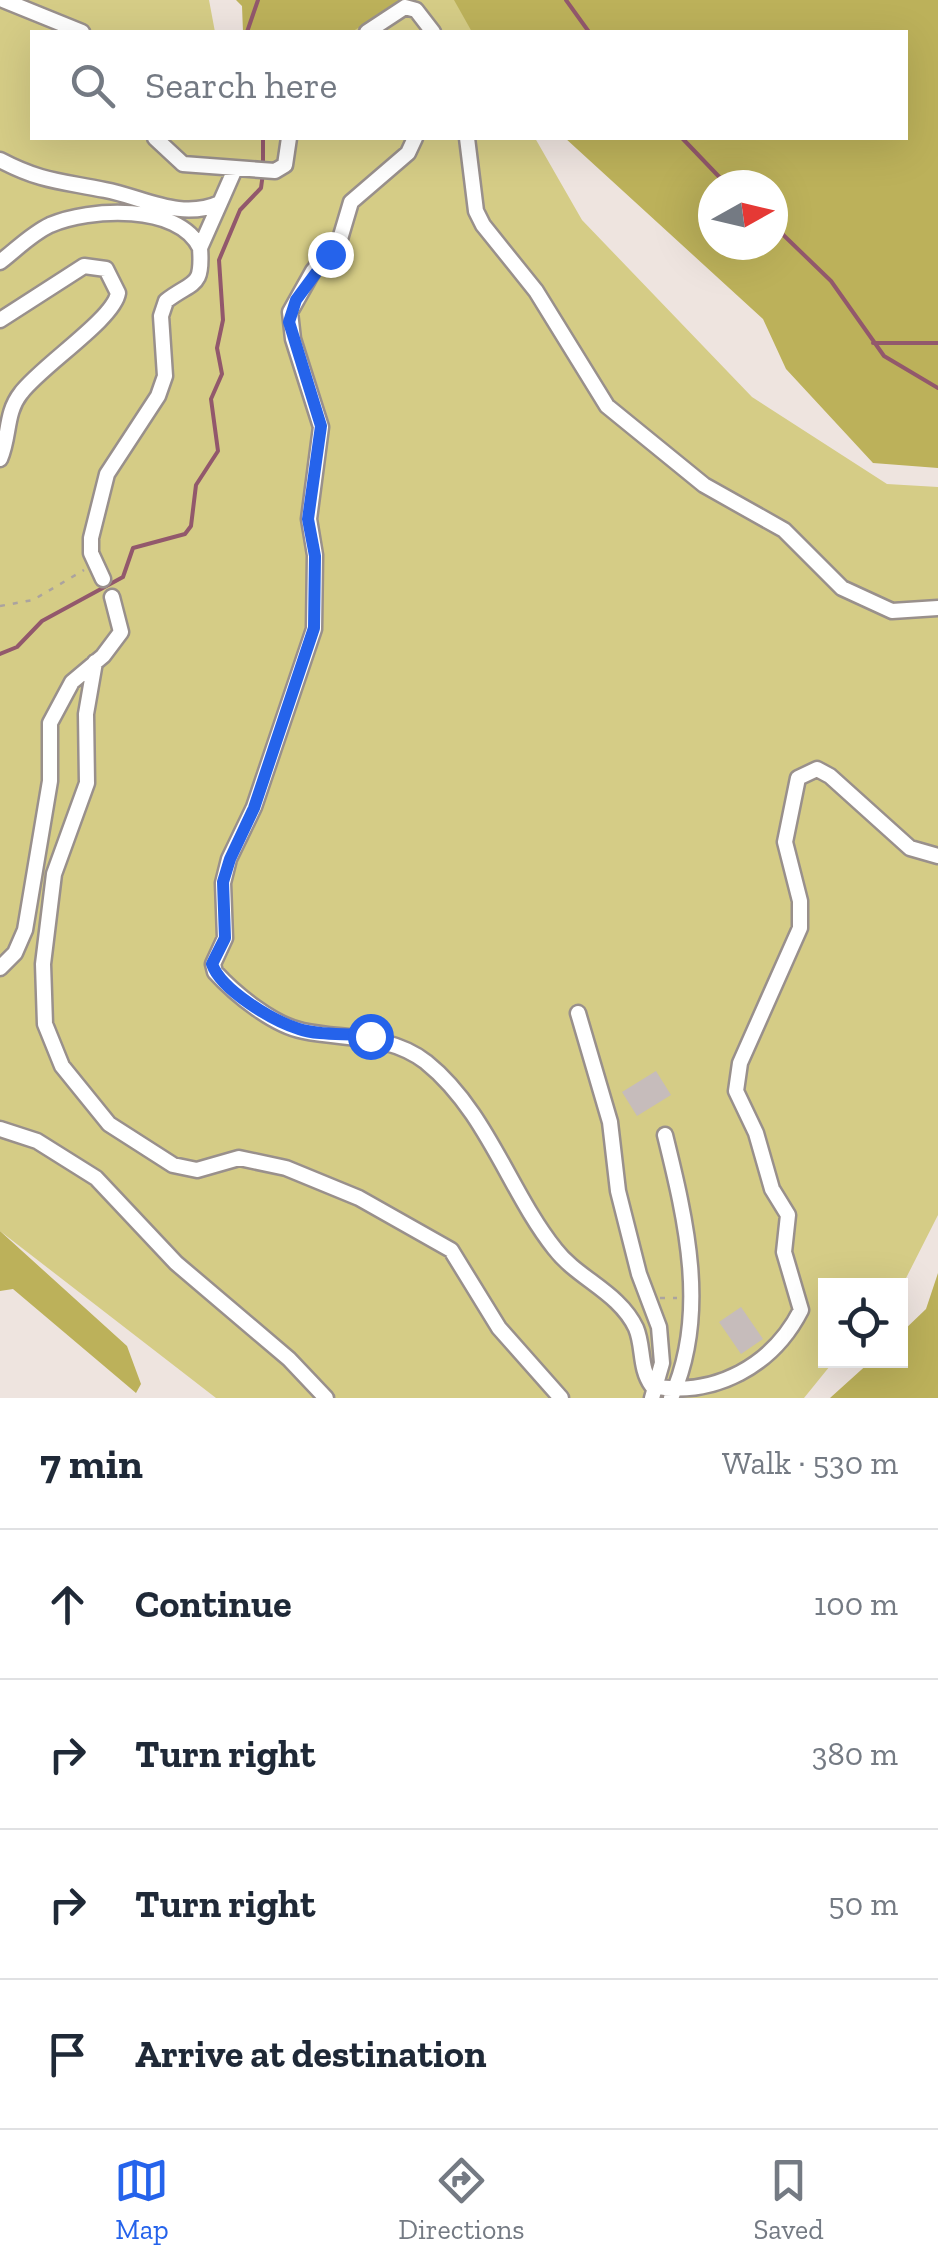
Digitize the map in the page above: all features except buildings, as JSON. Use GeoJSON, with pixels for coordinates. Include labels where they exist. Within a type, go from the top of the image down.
{"type":"FeatureCollection","features":[{"type":"Feature","properties":{"kind":"lane"},"geometry":{"type":"LineString","coordinates":[[2,0],[77,30]]}},
{"type":"Feature","properties":{"kind":"lane"},"geometry":{"type":"LineString","coordinates":[[369,30],[405,7],[416,10],[431,30]]}},
{"type":"Feature","properties":{"kind":"lane"},"geometry":{"type":"LineString","coordinates":[[157,140],[183,164],[275,171],[285,165],[289,140]]}},
{"type":"Feature","properties":{"kind":"lane"},"geometry":{"type":"LineString","coordinates":[[414,140],[408,153],[351,202],[340,239],[313,272],[290,312],[293,338],[321,426],[308,519],[315,556],[314,628],[254,808],[223,882],[225,938],[212,964],[222,980],[285,1024],[303,1031],[370,1036],[426,1062],[482,1127],[554,1248],[616,1301],[636,1329],[648,1380],[655,1393]]}},
{"type":"Feature","properties":{"kind":"lane"},"geometry":{"type":"LineString","coordinates":[[467,140],[476,210],[483,225],[536,291],[607,406],[704,485],[784,530],[842,588],[892,611],[938,608]]}},
{"type":"Feature","properties":{"kind":"lane"},"geometry":{"type":"LineString","coordinates":[[0,160],[53,183],[103,189],[151,206],[220,203]]}},
{"type":"Feature","properties":{"kind":"lane"},"geometry":{"type":"LineString","coordinates":[[100,572],[90,538],[107,474],[158,396],[167,361],[161,316],[166,301],[196,284],[202,270],[200,248],[235,169]]}},
{"type":"Feature","properties":{"kind":"lane"},"geometry":{"type":"LineString","coordinates":[[0,262],[48,226],[104,212],[176,223],[200,248]]}},
{"type":"Feature","properties":{"kind":"lane"},"geometry":{"type":"LineString","coordinates":[[0,320],[84,266],[106,269],[118,293],[108,314],[22,390],[10,408],[0,459]]}},
{"type":"Feature","properties":{"kind":"lane"},"geometry":{"type":"LineString","coordinates":[[0,968],[15,953],[24,930],[50,781],[50,723],[65,691],[121,632],[112,596]]}},
{"type":"Feature","properties":{"kind":"lane"},"geometry":{"type":"LineString","coordinates":[[95,662],[86,714],[87,783],[54,874],[43,964],[45,1024],[62,1066],[109,1124],[172,1165],[197,1170],[239,1158],[286,1168],[374,1206],[451,1250],[499,1328],[560,1398]]}},
{"type":"Feature","properties":{"kind":"lane"},"geometry":{"type":"LineString","coordinates":[[655,1393],[738,1378],[776,1345],[802,1310],[784,1252],[788,1215],[772,1189],[756,1133],[736,1091],[740,1064],[800,928],[800,901],[785,842],[798,778],[817,769],[830,776],[910,848],[938,856]]}},
{"type":"Feature","properties":{"kind":"lane"},"geometry":{"type":"LineString","coordinates":[[578,1013],[610,1122],[618,1192],[639,1274],[659,1327],[662,1345],[655,1393]]}},
{"type":"Feature","properties":{"kind":"lane"},"geometry":{"type":"LineString","coordinates":[[0,1128],[37,1141],[96,1178],[176,1263],[289,1359],[326,1398]]}},
{"type":"Feature","properties":{"kind":"lane"},"geometry":{"type":"LineString","coordinates":[[664,1136],[685,1228],[693,1298],[683,1372],[674,1392]]}},
{"type":"Feature","properties":{"kind":"path"},"geometry":{"type":"LineString","coordinates":[[0,606],[33,600],[100,572]]}},
{"type":"Feature","properties":{"kind":"shaded area"},"geometry":{"type":"Polygon","coordinates":[[[0,0],[209,0],[215,30],[30,30],[30,140],[536,140],[582,220],[752,397],[887,484],[938,487],[938,1215],[906,1278],[818,1278],[818,1368],[828,1368],[804,1398],[216,1398],[0,1231],[0,0]]]}},
{"type":"Feature","properties":{"kind":"shaded area"},"geometry":{"type":"Polygon","coordinates":[[[236,0],[402,0],[355,30],[243,30],[242,6],[236,0]]]}},
{"type":"Feature","properties":{"kind":"shaded area"},"geometry":{"type":"Polygon","coordinates":[[[395,0],[460,0],[477,30],[355,30],[395,0]]]}},
{"type":"Feature","properties":{"kind":"shaded area"},"geometry":{"type":"Polygon","coordinates":[[[454,0],[938,0],[938,468],[873,463],[786,369],[763,319],[698,260],[788,260],[788,170],[698,170],[698,260],[567,140],[908,140],[908,30],[471,30],[454,0]]]}},
{"type":"Feature","properties":{"kind":"shaded area"},"geometry":{"type":"Polygon","coordinates":[[[0,1231],[127,1346],[141,1384],[136,1393],[13,1289],[0,1291],[0,1231]]]}},
{"type":"Feature","properties":{"kind":"shaded area"},"geometry":{"type":"Polygon","coordinates":[[[938,1273],[938,1398],[830,1398],[863,1368],[908,1368],[908,1326],[926,1309],[938,1273]]]}},
{"type":"Feature","properties":{"kind":"waterway"},"geometry":{"type":"LineString","coordinates":[[248,30],[258,0]]}},
{"type":"Feature","properties":{"kind":"waterway"},"geometry":{"type":"LineString","coordinates":[[566,0],[588,30]]}},
{"type":"Feature","properties":{"kind":"waterway"},"geometry":{"type":"LineString","coordinates":[[263,140],[263,164]]}},
{"type":"Feature","properties":{"kind":"waterway"},"geometry":{"type":"LineString","coordinates":[[684,140],[713,170]]}},
{"type":"Feature","properties":{"kind":"waterway"},"geometry":{"type":"LineString","coordinates":[[0,654],[17,647],[42,621],[123,577],[133,548],[185,534],[191,526],[196,485],[218,451],[211,399],[222,374],[217,348],[223,320],[219,260],[240,210],[261,188],[263,173]]}},
{"type":"Feature","properties":{"kind":"waterway"},"geometry":{"type":"LineString","coordinates":[[788,239],[831,281],[884,356],[938,388]]}},
{"type":"Feature","properties":{"kind":"waterway"},"geometry":{"type":"LineString","coordinates":[[873,343],[938,343]]}},
{"type":"Feature","properties":{"kind":"route"},"geometry":{"type":"LineString","coordinates":[[330,254],[296,300],[289,322],[321,426],[308,519],[315,556],[314,628],[285,705],[254,808],[223,882],[225,938],[212,964],[222,980],[285,1024],[303,1031],[370,1036]]}}]}
